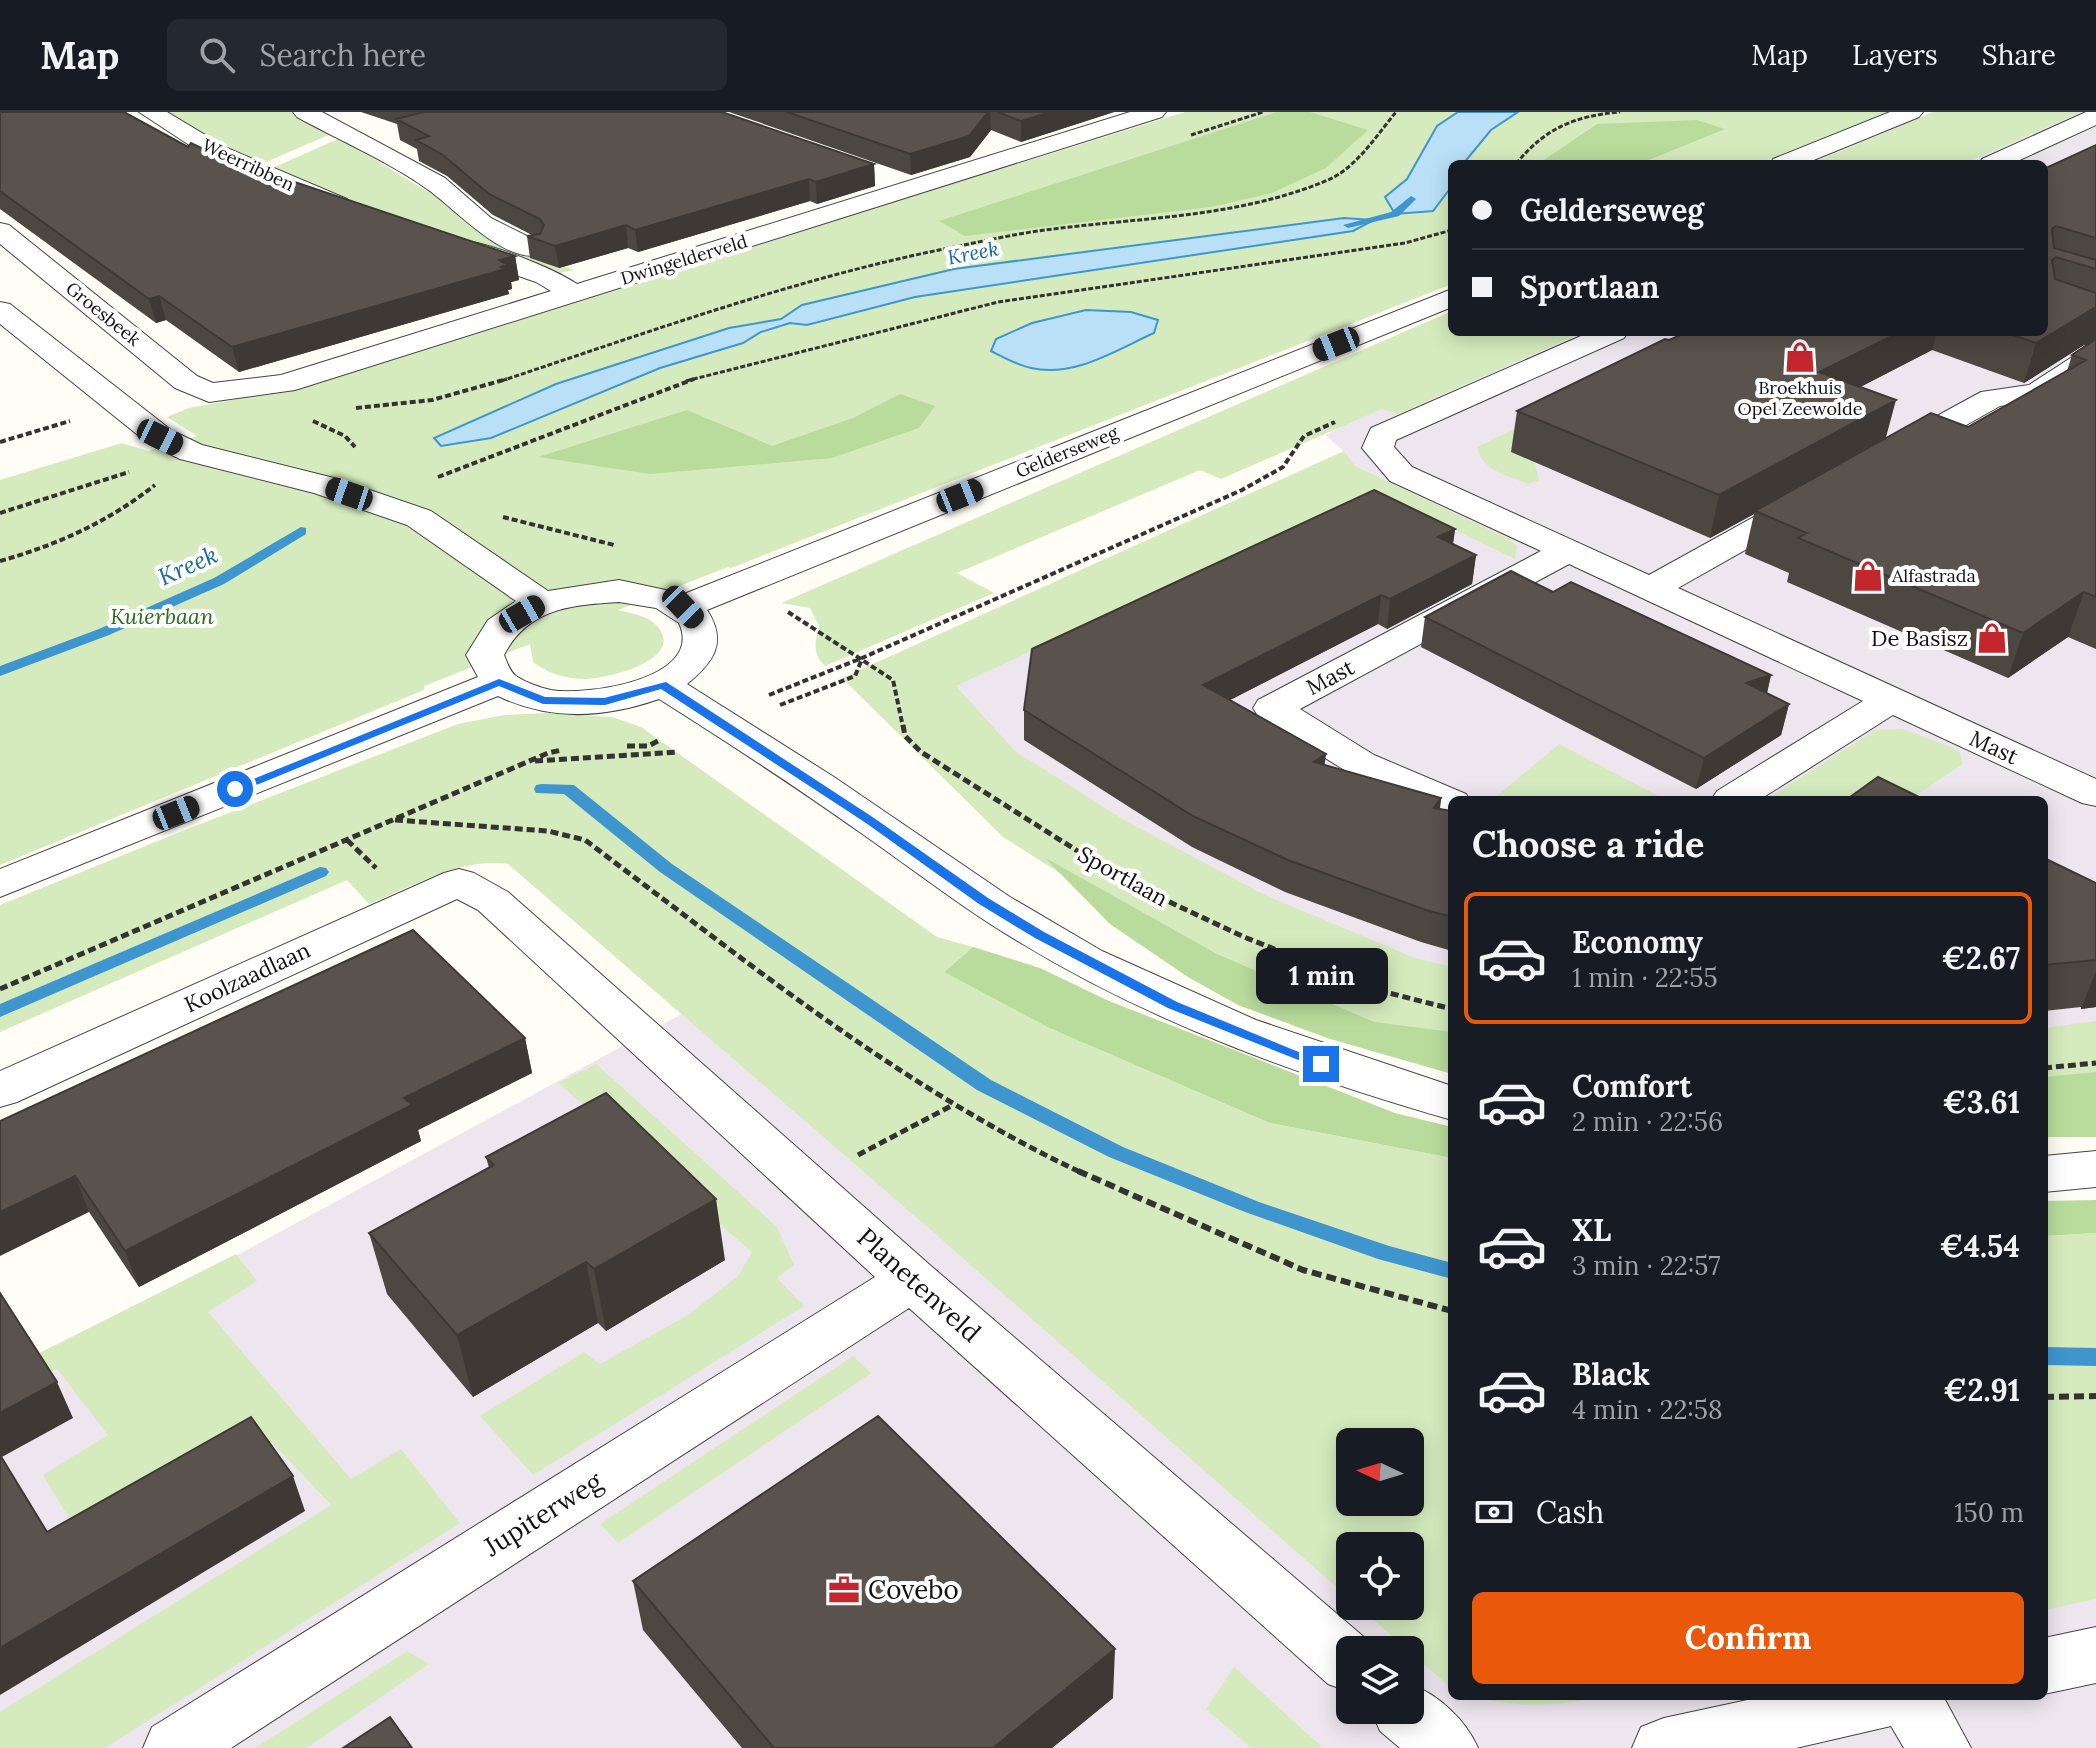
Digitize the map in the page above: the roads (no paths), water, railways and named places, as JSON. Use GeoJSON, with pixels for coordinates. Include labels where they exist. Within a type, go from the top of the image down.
{"type":"FeatureCollection","features":[{"type":"Feature","properties":{"kind":"street","name":"Weerribben"},"geometry":{"type":"LineString","coordinates":[[151,112],[218,153],[367,214]]}},
{"type":"Feature","properties":{"kind":"street"},"geometry":{"type":"LineString","coordinates":[[305,112],[436,183],[482,224],[513,242],[616,281]]}},
{"type":"Feature","properties":{"kind":"street","name":"Dwingelderveld"},"geometry":{"type":"LineString","coordinates":[[209,393],[284,384],[616,281],[909,176],[943,179],[1154,112]]}},
{"type":"Feature","properties":{"kind":"street"},"geometry":{"type":"LineString","coordinates":[[1792,160],[1911,112]]}},
{"type":"Feature","properties":{"kind":"street"},"geometry":{"type":"LineString","coordinates":[[2000,160],[2096,116]]}},
{"type":"Feature","properties":{"kind":"street"},"geometry":{"type":"LineString","coordinates":[[871,172],[909,176]]}},
{"type":"Feature","properties":{"kind":"street","name":"Groesbeek"},"geometry":{"type":"LineString","coordinates":[[0,231],[186,382],[209,393]]}},
{"type":"Feature","properties":{"kind":"street"},"geometry":{"type":"LineString","coordinates":[[434,238],[546,276],[574,294]]}},
{"type":"Feature","properties":{"kind":"street","name":"Gelderseweg"},"geometry":{"type":"LineString","coordinates":[[683,607],[1448,299]]}},
{"type":"Feature","properties":{"kind":"street"},"geometry":{"type":"LineString","coordinates":[[0,310],[160,437],[204,456],[326,486],[419,518],[542,603]]}},
{"type":"Feature","properties":{"kind":"street","name":"Mast"},"geometry":{"type":"LineString","coordinates":[[1605,336],[1382,435],[1378,448],[1401,474],[2096,794]]}},
{"type":"Feature","properties":{"kind":"street"},"geometry":{"type":"LineString","coordinates":[[1869,467],[1992,398],[2037,393],[2096,354]]}},
{"type":"Feature","properties":{"kind":"street"},"geometry":{"type":"LineString","coordinates":[[1650,589],[1828,490]]}},
{"type":"Feature","properties":{"kind":"street","name":"Mast"},"geometry":{"type":"LineString","coordinates":[[1448,801],[1360,763],[1272,708],[1568,551]]}},
{"type":"Feature","properties":{"kind":"street"},"geometry":{"type":"LineString","coordinates":[[619,591],[654,596],[683,607],[699,625],[702,645],[689,666],[662,685],[605,702],[543,701],[499,682],[485,655],[502,626],[542,603],[580,593],[619,591]]}},
{"type":"Feature","properties":{"kind":"street"},"geometry":{"type":"LineString","coordinates":[[0,884],[499,682]]}},
{"type":"Feature","properties":{"kind":"street"},"geometry":{"type":"LineString","coordinates":[[662,685],[714,716],[983,901],[1066,949],[1172,1005],[1321,1064],[1448,1102]]}},
{"type":"Feature","properties":{"kind":"street"},"geometry":{"type":"LineString","coordinates":[[1737,796],[1891,700]]}},
{"type":"Feature","properties":{"kind":"street","name":"Koolzaadlaan"},"geometry":{"type":"LineString","coordinates":[[0,1090],[459,882],[493,901]]}},
{"type":"Feature","properties":{"kind":"street","name":"Planetenveld"},"geometry":{"type":"LineString","coordinates":[[493,901],[912,1280],[1336,1652]]}},
{"type":"Feature","properties":{"kind":"street"},"geometry":{"type":"LineString","coordinates":[[2048,1174],[2096,1169]]}},
{"type":"Feature","properties":{"kind":"street","name":"Jupiterweg"},"geometry":{"type":"LineString","coordinates":[[175,1748],[912,1280]]}},
{"type":"Feature","properties":{"kind":"street"},"geometry":{"type":"LineString","coordinates":[[2048,1665],[2096,1655]]}},
{"type":"Feature","properties":{"kind":"street"},"geometry":{"type":"LineString","coordinates":[[1664,1748],[1880,1700]]}},
{"type":"Feature","properties":{"kind":"street"},"geometry":{"type":"LineString","coordinates":[[1910,1700],[1939,1748]]}},
{"type":"Feature","properties":{"kind":"street"},"geometry":{"type":"LineString","coordinates":[[1419,1724],[1446,1748]]}},
{"type":"Feature","properties":{"kind":"water"},"geometry":{"type":"Polygon","coordinates":[[[1458,112],[1518,112],[1491,130],[1466,160],[1448,160],[1448,191],[1433,211],[1395,214],[1385,197],[1407,179],[1437,126],[1458,112]]]}},
{"type":"Feature","properties":{"kind":"water"},"geometry":{"type":"Polygon","coordinates":[[[1344,218],[1374,220],[1353,231],[915,297],[807,325],[790,323],[761,332],[743,343],[660,368],[491,438],[441,446],[434,438],[556,384],[729,328],[781,319],[802,305],[954,269],[1344,218]]]}},
{"type":"Feature","properties":{"kind":"water"},"geometry":{"type":"Polygon","coordinates":[[[1086,310],[1131,312],[1158,320],[1154,333],[1094,361],[1063,369],[1031,368],[991,351],[996,339],[1032,323],[1086,310]]]}},
{"type":"Feature","properties":{"kind":"waterway","name":"Kreek"},"geometry":{"type":"LineString","coordinates":[[1348,225],[1395,214],[1411,199]]}},
{"type":"Feature","properties":{"kind":"waterway","name":"Kreek"},"geometry":{"type":"LineString","coordinates":[[0,671],[104,632],[219,581],[301,531]]}},
{"type":"Feature","properties":{"kind":"waterway"},"geometry":{"type":"LineString","coordinates":[[542,789],[568,789],[666,868],[984,1085],[1116,1152],[1252,1207],[1386,1253],[1448,1270]]}},
{"type":"Feature","properties":{"kind":"waterway"},"geometry":{"type":"LineString","coordinates":[[0,1011],[320,872]]}},
{"type":"Feature","properties":{"kind":"waterway"},"geometry":{"type":"LineString","coordinates":[[2048,1356],[2096,1357]]}},
{"type":"Feature","properties":{"kind":"place","name":"Broekhuis Opel Zeewolde"},"geometry":{"type":"Point","coordinates":[1800,357]}},
{"type":"Feature","properties":{"kind":"place","name":"Alfastrada"},"geometry":{"type":"Point","coordinates":[1868,576]}},
{"type":"Feature","properties":{"kind":"place","name":"De Basisz"},"geometry":{"type":"Point","coordinates":[1992,638]}},
{"type":"Feature","properties":{"kind":"place","name":"Covebo"},"geometry":{"type":"Point","coordinates":[844,1590]}},
{"type":"Feature","properties":{"kind":"park label","name":"Kuierbaan"},"geometry":{"type":"Point","coordinates":[162,616]}}]}
